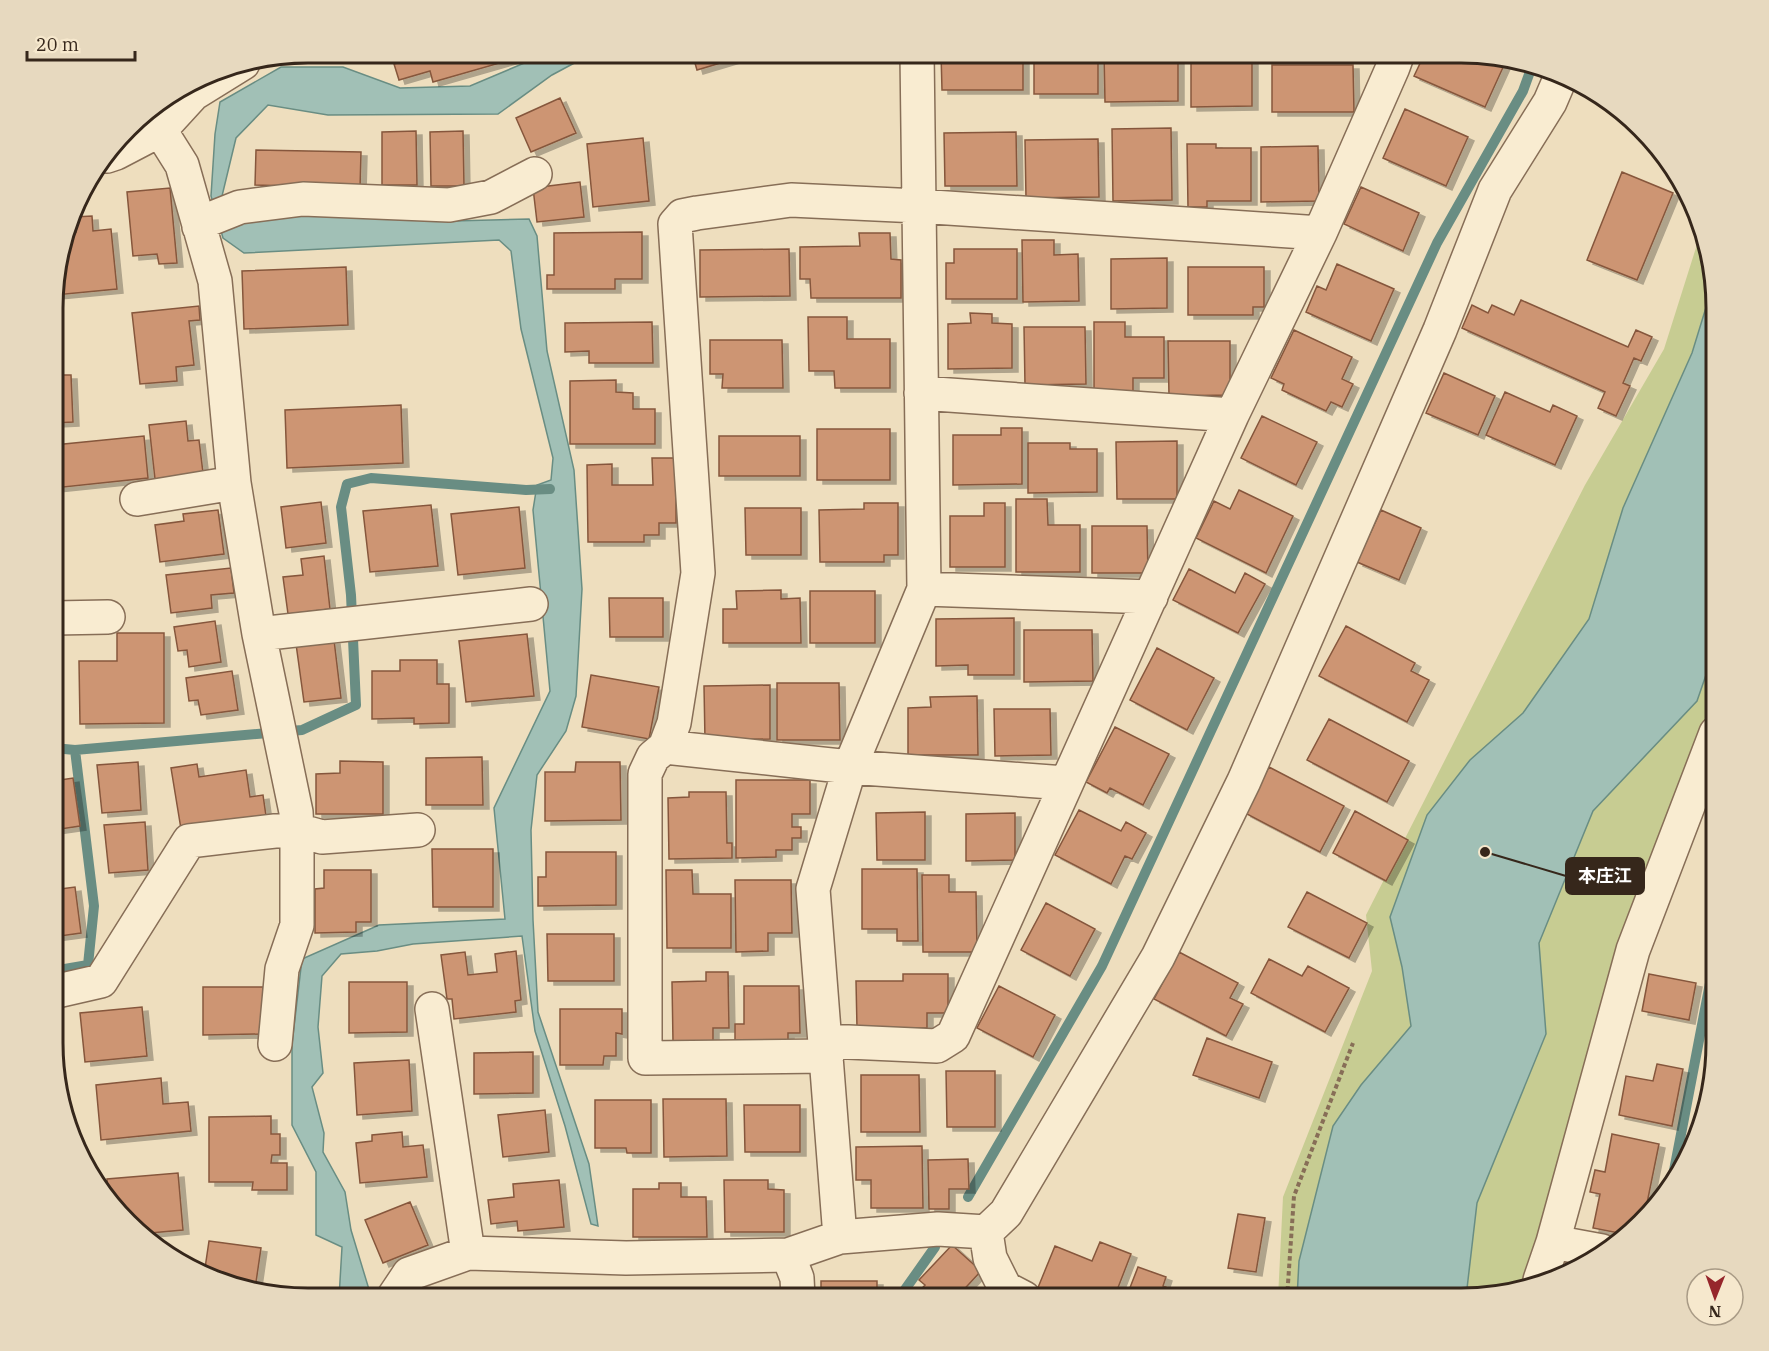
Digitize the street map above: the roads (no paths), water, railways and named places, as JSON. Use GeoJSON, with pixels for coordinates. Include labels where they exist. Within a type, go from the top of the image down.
{"type":"FeatureCollection","features":[{"type":"Feature","properties":{"kind":"street"},"geometry":{"type":"LineString","coordinates":[[840,1237],[813,889],[850,767],[924,589],[917,63]]}},
{"type":"Feature","properties":{"kind":"street"},"geometry":{"type":"LineString","coordinates":[[1320,233],[918,206],[791,201],[697,213],[682,216],[675,224],[698,573],[674,723],[665,747],[653,757],[645,774],[645,1058],[827,1048],[937,1046],[953,1036],[1232,415],[1320,233],[1395,63]]}},
{"type":"Feature","properties":{"kind":"street"},"geometry":{"type":"LineString","coordinates":[[400,1288],[409,1274],[468,1253],[626,1258],[788,1255],[840,1237],[938,1229],[986,1232],[1006,1213],[1158,957],[1244,782],[1440,330],[1495,190],[1550,102],[1558,83]]}},
{"type":"Feature","properties":{"kind":"street"},"geometry":{"type":"LineString","coordinates":[[120,151],[160,130],[191,93]]}},
{"type":"Feature","properties":{"kind":"street"},"geometry":{"type":"LineString","coordinates":[[160,130],[182,165],[205,223],[215,281],[234,483],[259,634],[296,812],[297,925],[282,969],[275,1044]]}},
{"type":"Feature","properties":{"kind":"street"},"geometry":{"type":"LineString","coordinates":[[205,223],[240,207],[303,199],[450,205],[491,197],[535,174]]}},
{"type":"Feature","properties":{"kind":"street"},"geometry":{"type":"LineString","coordinates":[[921,393],[1232,415]]}},
{"type":"Feature","properties":{"kind":"street"},"geometry":{"type":"LineString","coordinates":[[137,499],[234,483]]}},
{"type":"Feature","properties":{"kind":"street"},"geometry":{"type":"LineString","coordinates":[[924,589],[1151,597]]}},
{"type":"Feature","properties":{"kind":"street"},"geometry":{"type":"LineString","coordinates":[[259,634],[531,604]]}},
{"type":"Feature","properties":{"kind":"street"},"geometry":{"type":"LineString","coordinates":[[63,618],[108,617]]}},
{"type":"Feature","properties":{"kind":"street"},"geometry":{"type":"LineString","coordinates":[[665,747],[850,767],[1065,783]]}},
{"type":"Feature","properties":{"kind":"street"},"geometry":{"type":"LineString","coordinates":[[1542,1274],[1553,1242],[1633,950],[1706,766]]}},
{"type":"Feature","properties":{"kind":"street"},"geometry":{"type":"LineString","coordinates":[[63,990],[101,981],[189,841],[275,831],[297,830],[322,837],[418,830]]}},
{"type":"Feature","properties":{"kind":"street"},"geometry":{"type":"LineString","coordinates":[[432,1009],[468,1253]]}},
{"type":"Feature","properties":{"kind":"street"},"geometry":{"type":"LineString","coordinates":[[986,1232],[990,1258],[1005,1288]]}},
{"type":"Feature","properties":{"kind":"street"},"geometry":{"type":"LineString","coordinates":[[1553,1242],[1593,1249]]}},
{"type":"Feature","properties":{"kind":"street"},"geometry":{"type":"LineString","coordinates":[[788,1255],[797,1278],[798,1288]]}},
{"type":"Feature","properties":{"kind":"water"},"geometry":{"type":"Polygon","coordinates":[[[524,63],[574,63],[552,75],[498,114],[328,115],[268,105],[236,138],[222,196],[243,220],[302,212],[453,221],[529,219],[537,236],[547,351],[574,470],[582,589],[576,696],[566,731],[537,775],[531,830],[538,1012],[589,1164],[598,1226],[591,1224],[565,1126],[535,1031],[522,936],[413,944],[377,951],[341,954],[322,976],[318,1027],[323,1073],[312,1087],[324,1133],[323,1152],[345,1192],[351,1230],[369,1288],[340,1288],[342,1247],[316,1235],[316,1172],[292,1125],[292,1044],[302,959],[379,925],[505,919],[494,808],[550,691],[533,510],[537,485],[551,480],[553,458],[521,329],[511,251],[499,240],[244,253],[223,238],[211,196],[215,134],[220,102],[281,67],[343,67],[400,88],[470,86],[524,63]]]}},
{"type":"Feature","properties":{"kind":"water"},"geometry":{"type":"Polygon","coordinates":[[[1706,308],[1706,675],[1697,701],[1593,811],[1539,943],[1546,1034],[1477,1203],[1467,1288],[1298,1288],[1299,1261],[1333,1126],[1361,1085],[1411,1026],[1402,967],[1390,917],[1427,815],[1470,760],[1523,713],[1589,619],[1623,508],[1692,353],[1706,308]]]}},
{"type":"Feature","properties":{"kind":"waterway"},"geometry":{"type":"LineString","coordinates":[[968,1197],[1102,966],[1437,243],[1523,91],[1530,73]]}},
{"type":"Feature","properties":{"kind":"waterway"},"geometry":{"type":"LineString","coordinates":[[63,749],[75,750],[302,730],[356,705],[351,595],[341,507],[347,484],[371,478],[526,490],[550,489]]}},
{"type":"Feature","properties":{"kind":"waterway"},"geometry":{"type":"LineString","coordinates":[[63,969],[88,965],[94,906],[75,750]]}},
{"type":"Feature","properties":{"kind":"waterway"},"geometry":{"type":"LineString","coordinates":[[1676,1160],[1706,1004]]}},
{"type":"Feature","properties":{"kind":"waterway"},"geometry":{"type":"LineString","coordinates":[[906,1288],[935,1247]]}},
{"type":"Feature","properties":{"kind":"place","name":"本庄江"},"geometry":{"type":"Point","coordinates":[1485,852]}}]}
